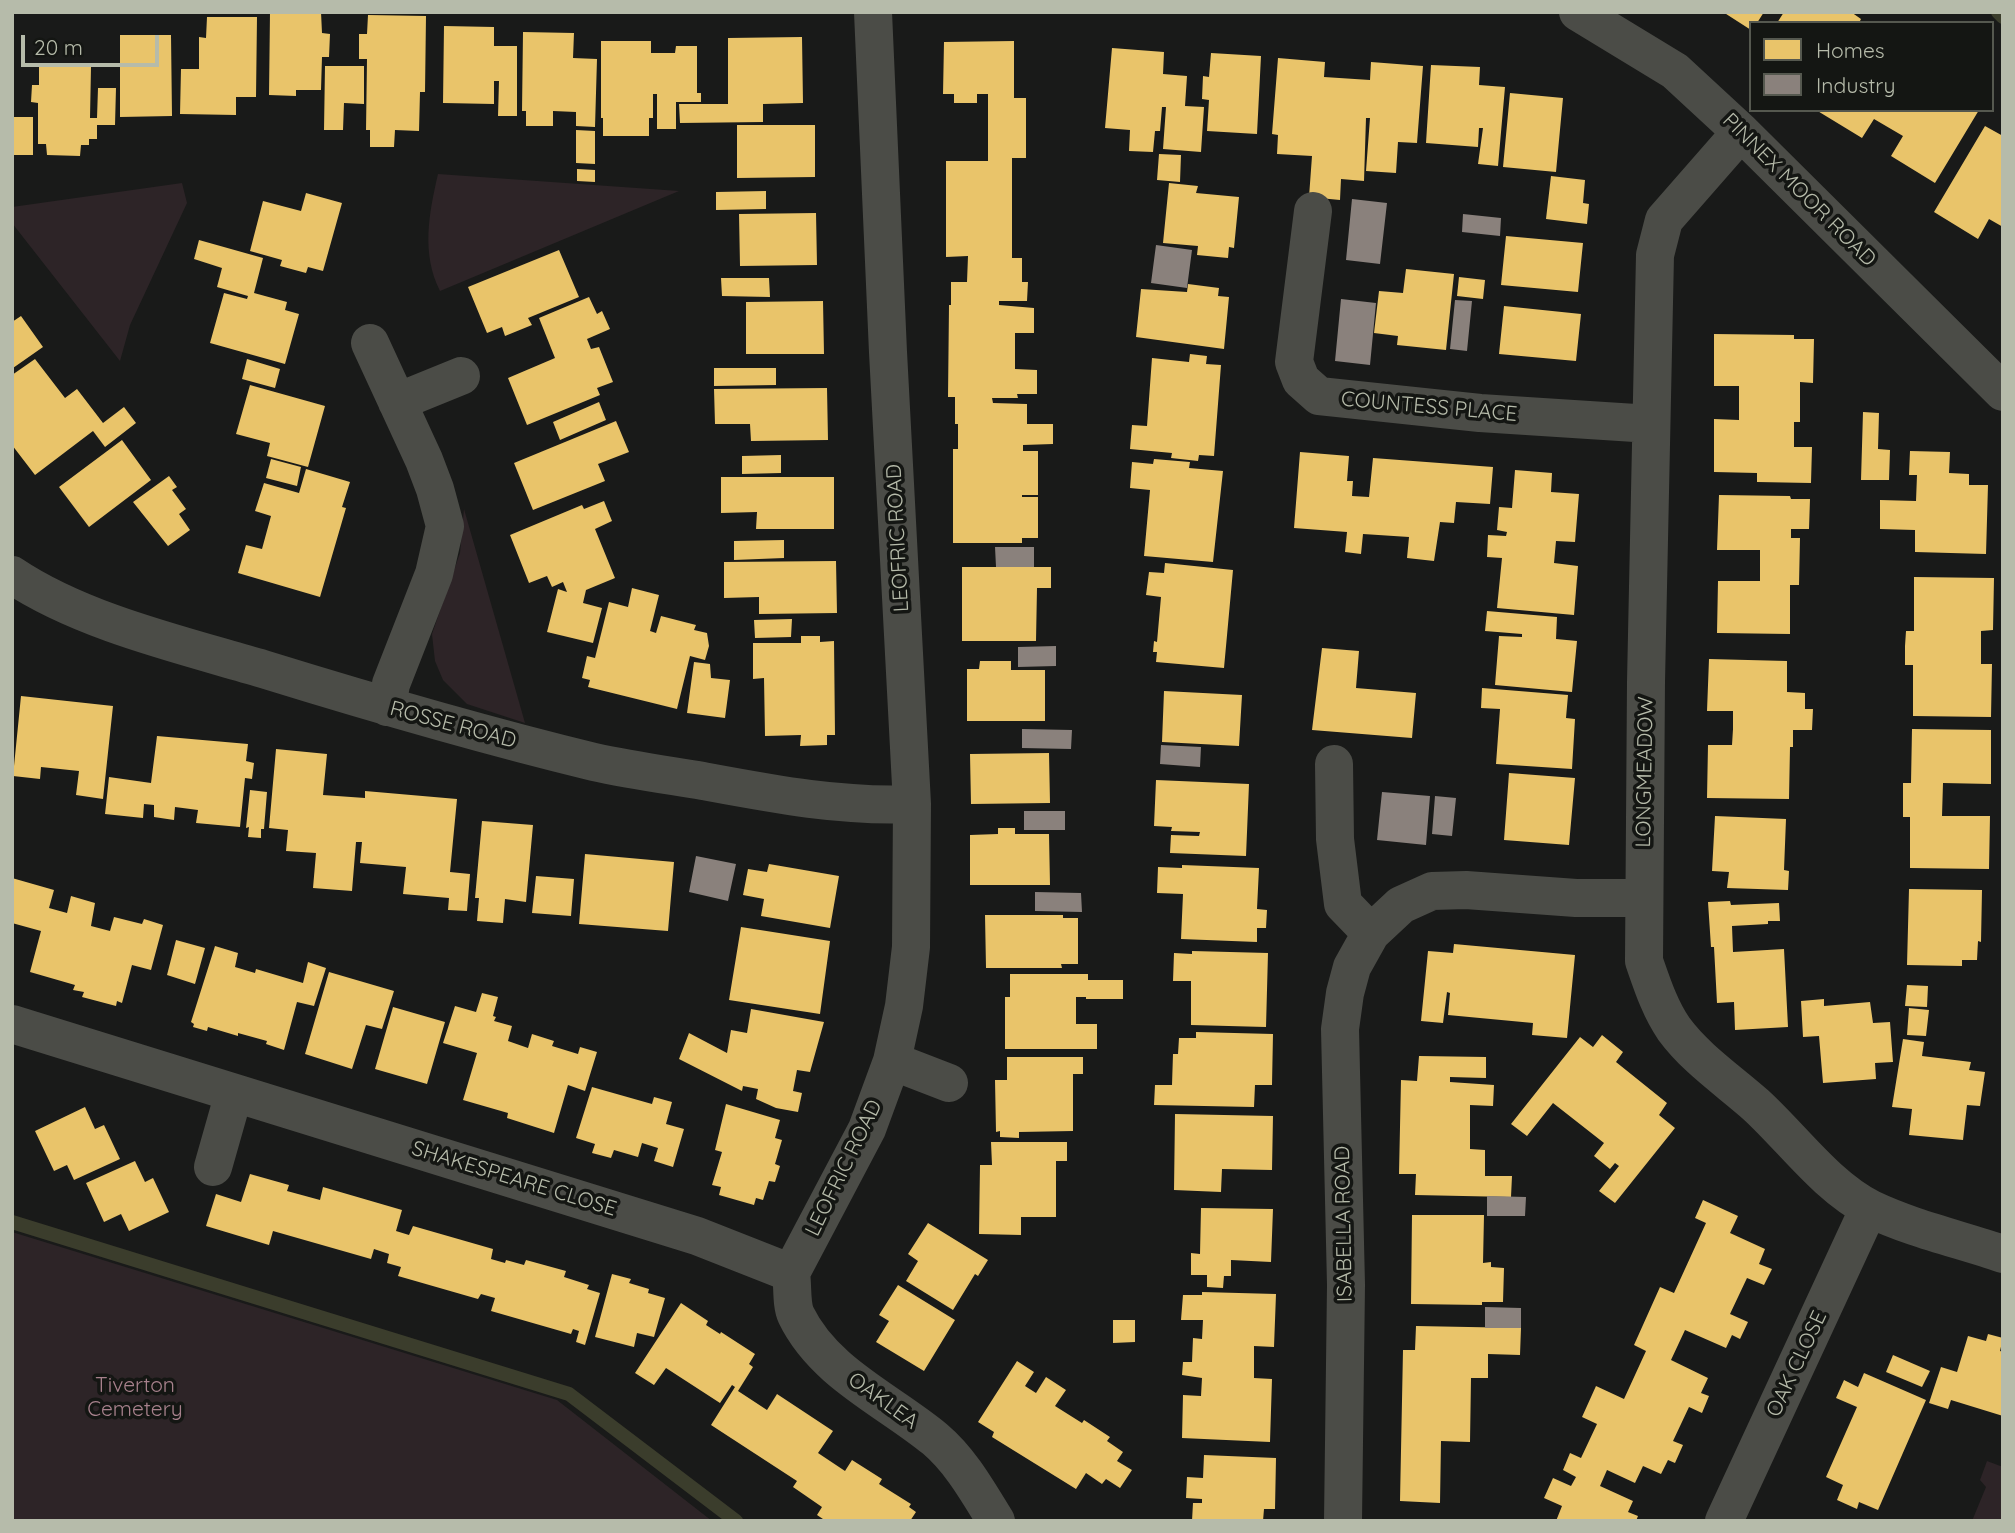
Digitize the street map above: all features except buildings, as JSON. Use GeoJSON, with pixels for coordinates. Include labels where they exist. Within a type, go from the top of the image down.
{"type":"FeatureCollection","features":[{"type":"Feature","properties":{"kind":"street","name":"LEOFRIC ROAD"},"geometry":{"type":"LineString","coordinates":[[792,1273],[867,1129],[892,1061],[904,1006],[911,947],[912,804],[873,12]]}},
{"type":"Feature","properties":{"kind":"street","name":"PINNEX MOOR ROAD"},"geometry":{"type":"LineString","coordinates":[[1577,12],[1675,71],[1741,132],[2003,392]]}},
{"type":"Feature","properties":{"kind":"street","name":"LONGMEADOW"},"geometry":{"type":"LineString","coordinates":[[1741,132],[1664,220],[1655,255],[1644,961],[1656,995],[1674,1029],[1708,1065],[1756,1105],[1840,1188],[1869,1208],[1901,1222],[2000,1245]]}},
{"type":"Feature","properties":{"kind":"street","name":"COUNTESS PLACE"},"geometry":{"type":"LineString","coordinates":[[1313,211],[1294,362],[1301,380],[1319,396],[1480,413],[1651,424]]}},
{"type":"Feature","properties":{"kind":"street"},"geometry":{"type":"LineString","coordinates":[[370,343],[435,489],[445,526],[434,574],[391,684],[387,707]]}},
{"type":"Feature","properties":{"kind":"street"},"geometry":{"type":"LineString","coordinates":[[397,402],[461,376]]}},
{"type":"Feature","properties":{"kind":"street","name":"ROSSE ROAD"},"geometry":{"type":"LineString","coordinates":[[12,575],[39,593],[123,625],[387,707],[597,762],[829,802],[856,805],[912,804]]}},
{"type":"Feature","properties":{"kind":"street"},"geometry":{"type":"LineString","coordinates":[[1334,764],[1335,839],[1343,904],[1371,933]]}},
{"type":"Feature","properties":{"kind":"street","name":"ISABELLA ROAD"},"geometry":{"type":"LineString","coordinates":[[1343,1521],[1346,1285],[1340,1029],[1352,967],[1371,933],[1401,905],[1433,891],[1466,890],[1576,898],[1643,898]]}},
{"type":"Feature","properties":{"kind":"street","name":"SHAKESPEARE CLOSE"},"geometry":{"type":"LineString","coordinates":[[12,1024],[697,1236],[792,1273]]}},
{"type":"Feature","properties":{"kind":"street"},"geometry":{"type":"LineString","coordinates":[[892,1061],[948,1083]]}},
{"type":"Feature","properties":{"kind":"street"},"geometry":{"type":"LineString","coordinates":[[213,1167],[234,1093]]}},
{"type":"Feature","properties":{"kind":"street","name":"OAK CLOSE"},"geometry":{"type":"LineString","coordinates":[[1724,1521],[1869,1208]]}},
{"type":"Feature","properties":{"kind":"street","name":"OAKLEA"},"geometry":{"type":"LineString","coordinates":[[792,1273],[795,1313],[810,1338],[835,1365],[862,1388],[937,1440],[962,1468],[996,1521]]}},
{"type":"Feature","properties":{"kind":"green space"},"geometry":{"type":"Polygon","coordinates":[[[438,174],[679,191],[440,291],[430,262],[428,233],[438,174]]]}},
{"type":"Feature","properties":{"kind":"green space"},"geometry":{"type":"Polygon","coordinates":[[[182,183],[187,203],[130,325],[120,361],[12,223],[12,207],[182,183]]]}},
{"type":"Feature","properties":{"kind":"green space"},"geometry":{"type":"Polygon","coordinates":[[[464,509],[525,723],[467,704],[443,680],[435,661],[432,634],[460,553],[464,509]]]}},
{"type":"Feature","properties":{"kind":"green space","name":"Tiverton Cemetery"},"geometry":{"type":"Polygon","coordinates":[[[12,1232],[557,1400],[712,1521],[12,1521],[12,1232]]]}},
{"type":"Feature","properties":{"kind":"green space"},"geometry":{"type":"Polygon","coordinates":[[[1987,1461],[2003,1467],[2003,1521],[1972,1521],[1986,1487],[1980,1480],[1987,1461]]]}},
{"type":"Feature","properties":{"kind":"waterway"},"geometry":{"type":"LineString","coordinates":[[1998,12],[2003,17]]}},
{"type":"Feature","properties":{"kind":"waterway"},"geometry":{"type":"LineString","coordinates":[[12,1222],[569,1394],[736,1521]]}}]}
